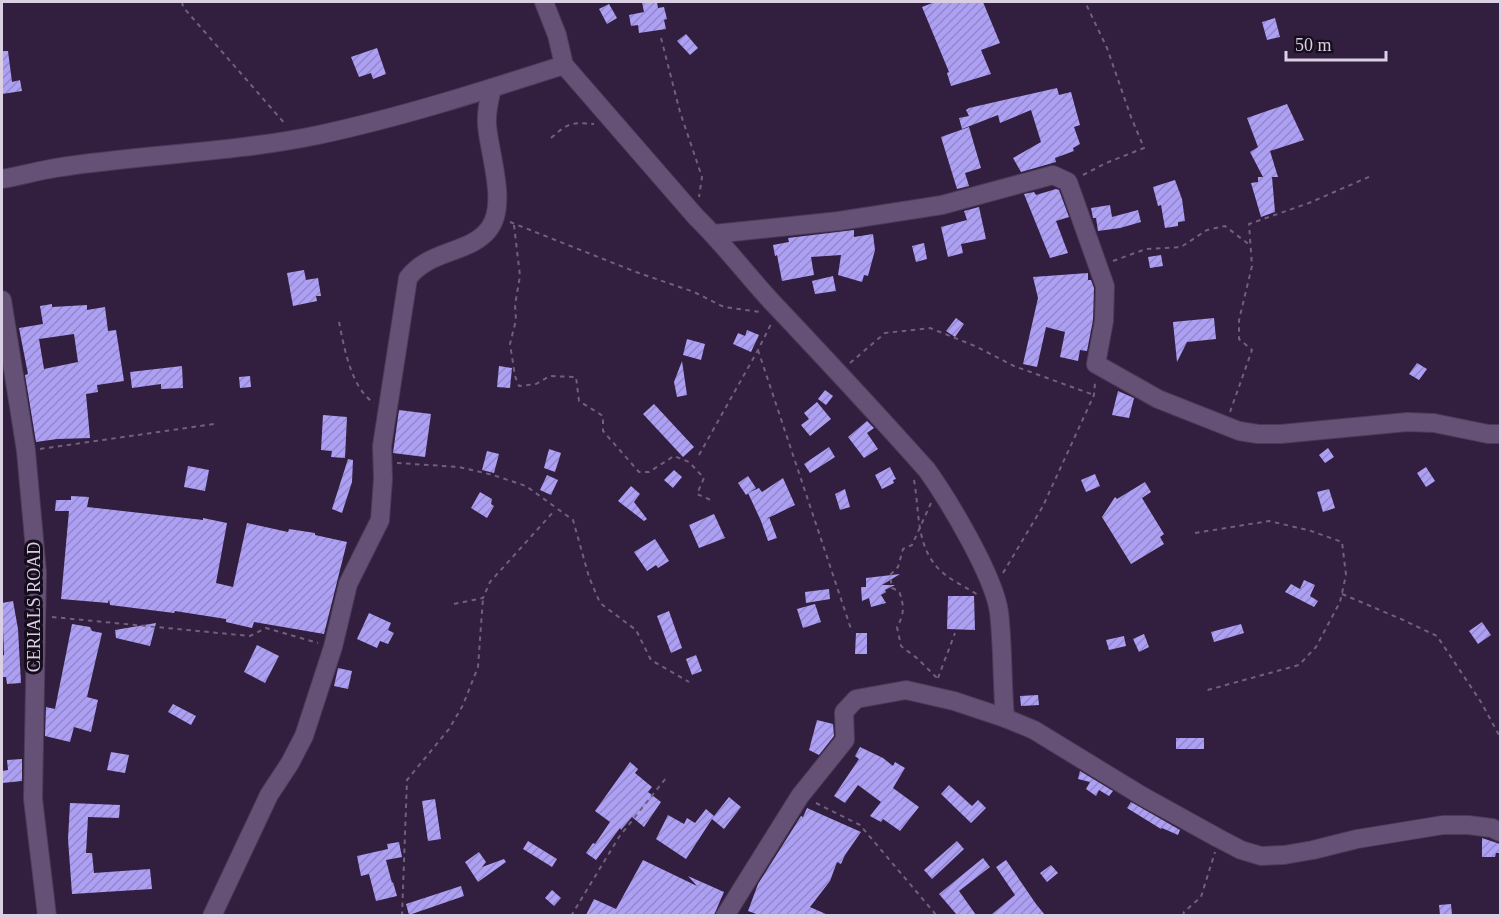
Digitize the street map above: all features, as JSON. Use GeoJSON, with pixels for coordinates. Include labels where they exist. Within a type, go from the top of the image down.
{"type":"FeatureCollection","features":[{"type":"Feature","properties":{"kind":"street"},"geometry":{"type":"LineString","coordinates":[[544,2],[557,35],[564,65],[696,217],[714,234],[774,308],[839,373],[927,470],[938,486],[986,592],[999,612],[1005,718]]}},
{"type":"Feature","properties":{"kind":"street"},"geometry":{"type":"LineString","coordinates":[[2,178],[56,168],[248,147],[297,138],[384,120],[564,65]]}},
{"type":"Feature","properties":{"kind":"street"},"geometry":{"type":"LineString","coordinates":[[212,915],[269,795],[304,736],[333,648],[348,584],[380,520],[382,446],[408,278],[416,268],[433,258],[477,240],[490,228],[497,215],[498,201],[486,123],[492,88]]}},
{"type":"Feature","properties":{"kind":"street"},"geometry":{"type":"LineString","coordinates":[[714,234],[839,221],[942,205],[1053,175],[1068,182],[1105,286],[1104,321],[1096,364],[1158,399],[1194,412],[1225,427],[1258,434],[1281,434],[1407,422],[1434,423],[1488,434],[1500,434]]}},
{"type":"Feature","properties":{"kind":"street","name":"CERIALS ROAD"},"geometry":{"type":"LineString","coordinates":[[2,300],[7,376],[26,451],[37,572],[33,800],[47,915]]}},
{"type":"Feature","properties":{"kind":"street"},"geometry":{"type":"LineString","coordinates":[[725,915],[800,796],[845,740],[844,712],[856,699],[906,690],[954,700],[1034,730],[1142,796],[1241,850],[1261,856],[1284,855],[1357,839],[1443,825],[1468,825],[1492,828],[1500,832]]}},
{"type":"Feature","properties":{"kind":"path"},"geometry":{"type":"LineString","coordinates":[[182,2],[183,7],[297,138]]}},
{"type":"Feature","properties":{"kind":"path"},"geometry":{"type":"LineString","coordinates":[[1068,182],[1106,163],[1144,148],[1107,48],[1084,2]]}},
{"type":"Feature","properties":{"kind":"path"},"geometry":{"type":"LineString","coordinates":[[661,38],[680,111],[702,177],[696,217]]}},
{"type":"Feature","properties":{"kind":"path"},"geometry":{"type":"LineString","coordinates":[[551,138],[566,125],[576,122],[593,124],[612,122]]}},
{"type":"Feature","properties":{"kind":"path"},"geometry":{"type":"LineString","coordinates":[[1225,427],[1252,350],[1239,339],[1239,320],[1251,266],[1252,246],[1249,224],[1371,176]]}},
{"type":"Feature","properties":{"kind":"path"},"geometry":{"type":"LineString","coordinates":[[497,215],[514,225],[694,292],[724,307],[774,308],[758,350],[699,455]]}},
{"type":"Feature","properties":{"kind":"path"},"geometry":{"type":"LineString","coordinates":[[514,225],[520,276],[515,305],[516,320],[510,344],[515,376],[519,386],[537,384],[550,376],[576,377],[579,401],[603,416],[603,431],[639,472],[649,472],[674,456],[689,462],[705,478],[697,494],[713,501]]}},
{"type":"Feature","properties":{"kind":"path"},"geometry":{"type":"LineString","coordinates":[[1099,267],[1146,249],[1181,247],[1207,230],[1225,226],[1252,246]]}},
{"type":"Feature","properties":{"kind":"path"},"geometry":{"type":"LineString","coordinates":[[339,322],[348,363],[366,398],[388,411]]}},
{"type":"Feature","properties":{"kind":"path"},"geometry":{"type":"LineString","coordinates":[[839,373],[885,333],[930,328],[975,346],[1014,366],[1094,395]]}},
{"type":"Feature","properties":{"kind":"path"},"geometry":{"type":"LineString","coordinates":[[758,350],[852,632]]}},
{"type":"Feature","properties":{"kind":"path"},"geometry":{"type":"LineString","coordinates":[[913,477],[918,500],[919,526],[927,554],[942,572],[986,592],[1043,506],[1094,395],[1096,364]]}},
{"type":"Feature","properties":{"kind":"path"},"geometry":{"type":"LineString","coordinates":[[26,451],[214,424]]}},
{"type":"Feature","properties":{"kind":"path"},"geometry":{"type":"LineString","coordinates":[[382,462],[459,467],[526,486],[573,520],[589,577],[600,603],[636,630],[651,660],[688,682]]}},
{"type":"Feature","properties":{"kind":"path"},"geometry":{"type":"LineString","coordinates":[[938,486],[912,545],[903,549],[898,567],[890,575],[892,588],[899,591],[904,605],[902,618],[897,627],[901,646],[938,679],[955,633]]}},
{"type":"Feature","properties":{"kind":"path"},"geometry":{"type":"LineString","coordinates":[[402,915],[407,780],[449,729],[463,705],[478,667],[483,598],[490,582],[556,509]]}},
{"type":"Feature","properties":{"kind":"path"},"geometry":{"type":"LineString","coordinates":[[1195,533],[1269,521],[1308,530],[1342,542],[1346,575],[1340,602],[1316,647],[1299,665],[1204,691]]}},
{"type":"Feature","properties":{"kind":"path"},"geometry":{"type":"LineString","coordinates":[[1342,594],[1437,636],[1481,702],[1500,737]]}},
{"type":"Feature","properties":{"kind":"path"},"geometry":{"type":"LineString","coordinates":[[454,604],[483,598]]}},
{"type":"Feature","properties":{"kind":"path"},"geometry":{"type":"LineString","coordinates":[[37,615],[249,636],[266,628],[333,648]]}},
{"type":"Feature","properties":{"kind":"path"},"geometry":{"type":"LineString","coordinates":[[571,915],[619,837],[666,778]]}},
{"type":"Feature","properties":{"kind":"path"},"geometry":{"type":"LineString","coordinates":[[800,796],[805,796],[860,825],[937,915]]}},
{"type":"Feature","properties":{"kind":"path"},"geometry":{"type":"LineString","coordinates":[[1183,915],[1201,897],[1218,838]]}},
{"type":"Feature","properties":{"kind":"building"},"geometry":{"type":"Polygon","coordinates":[[[642,2],[657,2],[658,8],[664,7],[667,19],[664,20],[666,29],[639,33],[638,25],[631,26],[629,15],[644,12],[642,2]]]}},
{"type":"Feature","properties":{"kind":"building"},"geometry":{"type":"Polygon","coordinates":[[[935,2],[983,2],[1000,43],[981,50],[991,74],[951,86],[947,73],[949,72],[922,7],[935,2]]]}},
{"type":"Feature","properties":{"kind":"building"},"geometry":{"type":"Polygon","coordinates":[[[609,4],[617,18],[607,24],[599,9],[609,4]]]}},
{"type":"Feature","properties":{"kind":"building"},"geometry":{"type":"Polygon","coordinates":[[[1275,18],[1280,37],[1267,40],[1262,22],[1275,18]]]}},
{"type":"Feature","properties":{"kind":"building"},"geometry":{"type":"Polygon","coordinates":[[[686,34],[698,48],[690,55],[677,41],[686,34]]]}},
{"type":"Feature","properties":{"kind":"building"},"geometry":{"type":"Polygon","coordinates":[[[377,48],[386,74],[373,79],[371,73],[359,77],[351,57],[377,48]]]}},
{"type":"Feature","properties":{"kind":"building"},"geometry":{"type":"Polygon","coordinates":[[[2,51],[8,51],[12,82],[20,80],[22,91],[2,94],[2,51]]]}},
{"type":"Feature","properties":{"kind":"building"},"geometry":{"type":"Polygon","coordinates":[[[1057,88],[1059,95],[1071,92],[1080,125],[1074,127],[1080,144],[1073,148],[1074,151],[1055,158],[1056,162],[1021,172],[1013,158],[1041,142],[1031,110],[1000,123],[998,115],[962,129],[959,118],[969,116],[966,110],[969,108],[1057,88]]]}},
{"type":"Feature","properties":{"kind":"building"},"geometry":{"type":"Polygon","coordinates":[[[1287,104],[1304,140],[1270,151],[1278,177],[1272,177],[1275,212],[1261,217],[1251,183],[1258,182],[1258,177],[1263,177],[1250,152],[1258,147],[1247,118],[1287,104]]]}},
{"type":"Feature","properties":{"kind":"building"},"geometry":{"type":"Polygon","coordinates":[[[969,127],[981,168],[965,173],[969,186],[957,189],[941,137],[969,127]]]}},
{"type":"Feature","properties":{"kind":"building"},"geometry":{"type":"Polygon","coordinates":[[[1175,180],[1182,199],[1185,221],[1178,222],[1178,226],[1165,228],[1161,205],[1158,206],[1153,187],[1175,180]]]}},
{"type":"Feature","properties":{"kind":"building"},"geometry":{"type":"Polygon","coordinates":[[[1059,190],[1069,217],[1056,221],[1068,253],[1050,258],[1024,194],[1034,192],[1036,195],[1059,190]]]}},
{"type":"Feature","properties":{"kind":"building"},"geometry":{"type":"Polygon","coordinates":[[[1110,205],[1112,217],[1138,210],[1141,222],[1098,231],[1096,218],[1093,218],[1091,208],[1110,205]]]}},
{"type":"Feature","properties":{"kind":"building"},"geometry":{"type":"Polygon","coordinates":[[[979,207],[986,239],[961,244],[963,253],[948,257],[941,227],[967,220],[964,211],[979,207]]]}},
{"type":"Feature","properties":{"kind":"building"},"geometry":{"type":"Polygon","coordinates":[[[854,230],[854,237],[873,234],[875,250],[868,276],[864,275],[862,282],[838,275],[841,255],[811,257],[814,275],[782,281],[773,245],[789,242],[788,238],[854,230]]]}},
{"type":"Feature","properties":{"kind":"building"},"geometry":{"type":"Polygon","coordinates":[[[924,243],[927,259],[916,262],[912,246],[924,243]]]}},
{"type":"Feature","properties":{"kind":"building"},"geometry":{"type":"Polygon","coordinates":[[[1161,255],[1163,266],[1150,268],[1148,257],[1161,255]]]}},
{"type":"Feature","properties":{"kind":"building"},"geometry":{"type":"Polygon","coordinates":[[[304,270],[306,280],[318,278],[321,296],[316,296],[317,301],[293,306],[287,273],[304,270]]]}},
{"type":"Feature","properties":{"kind":"building"},"geometry":{"type":"Polygon","coordinates":[[[1088,273],[1088,280],[1091,280],[1094,288],[1093,320],[1087,351],[1080,350],[1078,361],[1060,357],[1065,332],[1046,327],[1037,367],[1023,364],[1038,298],[1033,277],[1088,273]]]}},
{"type":"Feature","properties":{"kind":"building"},"geometry":{"type":"Polygon","coordinates":[[[833,276],[836,291],[815,294],[812,281],[833,276]]]}},
{"type":"Feature","properties":{"kind":"building"},"geometry":{"type":"Polygon","coordinates":[[[87,305],[87,310],[105,307],[108,331],[116,330],[124,381],[97,385],[98,392],[86,394],[90,438],[36,442],[25,375],[28,374],[19,328],[43,324],[40,306],[87,305]],[[74,334],[39,339],[44,369],[78,362],[74,334]]]}},
{"type":"Feature","properties":{"kind":"building"},"geometry":{"type":"Polygon","coordinates":[[[956,318],[964,324],[955,337],[946,331],[956,318]]]}},
{"type":"Feature","properties":{"kind":"building"},"geometry":{"type":"Polygon","coordinates":[[[1214,318],[1216,339],[1187,342],[1177,362],[1173,322],[1214,318]]]}},
{"type":"Feature","properties":{"kind":"building"},"geometry":{"type":"Polygon","coordinates":[[[747,330],[759,335],[751,352],[733,344],[738,333],[745,336],[747,330]]]}},
{"type":"Feature","properties":{"kind":"building"},"geometry":{"type":"Polygon","coordinates":[[[687,339],[705,344],[701,360],[683,355],[687,339]]]}},
{"type":"Feature","properties":{"kind":"building"},"geometry":{"type":"Polygon","coordinates":[[[682,361],[687,395],[677,397],[674,382],[682,361]]]}},
{"type":"Feature","properties":{"kind":"building"},"geometry":{"type":"Polygon","coordinates":[[[1417,363],[1427,369],[1419,380],[1409,374],[1417,363]]]}},
{"type":"Feature","properties":{"kind":"building"},"geometry":{"type":"Polygon","coordinates":[[[182,366],[183,388],[161,389],[161,384],[132,388],[130,372],[182,366]]]}},
{"type":"Feature","properties":{"kind":"building"},"geometry":{"type":"Polygon","coordinates":[[[499,366],[512,368],[510,388],[497,387],[499,366]]]}},
{"type":"Feature","properties":{"kind":"building"},"geometry":{"type":"Polygon","coordinates":[[[250,376],[251,387],[240,388],[239,377],[250,376]]]}},
{"type":"Feature","properties":{"kind":"building"},"geometry":{"type":"Polygon","coordinates":[[[825,390],[833,396],[826,405],[818,399],[825,390]]]}},
{"type":"Feature","properties":{"kind":"building"},"geometry":{"type":"Polygon","coordinates":[[[1118,391],[1134,398],[1129,418],[1112,415],[1118,391]]]}},
{"type":"Feature","properties":{"kind":"building"},"geometry":{"type":"Polygon","coordinates":[[[817,402],[831,419],[810,436],[801,425],[809,419],[804,413],[817,402]]]}},
{"type":"Feature","properties":{"kind":"building"},"geometry":{"type":"Polygon","coordinates":[[[654,404],[694,447],[683,457],[643,414],[654,404]]]}},
{"type":"Feature","properties":{"kind":"building"},"geometry":{"type":"Polygon","coordinates":[[[399,410],[431,414],[425,457],[393,453],[399,410]]]}},
{"type":"Feature","properties":{"kind":"building"},"geometry":{"type":"Polygon","coordinates":[[[323,415],[347,417],[345,458],[331,457],[332,451],[321,450],[323,415]]]}},
{"type":"Feature","properties":{"kind":"building"},"geometry":{"type":"Polygon","coordinates":[[[867,421],[874,428],[867,433],[878,449],[864,458],[848,437],[867,421]]]}},
{"type":"Feature","properties":{"kind":"building"},"geometry":{"type":"Polygon","coordinates":[[[829,447],[835,457],[810,473],[804,464],[829,447]]]}},
{"type":"Feature","properties":{"kind":"building"},"geometry":{"type":"Polygon","coordinates":[[[1328,448],[1334,457],[1325,463],[1319,455],[1328,448]]]}},
{"type":"Feature","properties":{"kind":"building"},"geometry":{"type":"Polygon","coordinates":[[[549,449],[561,453],[555,472],[544,468],[549,449]]]}},
{"type":"Feature","properties":{"kind":"building"},"geometry":{"type":"Polygon","coordinates":[[[487,451],[499,454],[494,473],[482,470],[487,451]]]}},
{"type":"Feature","properties":{"kind":"building"},"geometry":{"type":"Polygon","coordinates":[[[348,459],[353,460],[352,482],[342,513],[332,509],[348,459]]]}},
{"type":"Feature","properties":{"kind":"building"},"geometry":{"type":"Polygon","coordinates":[[[188,466],[209,470],[205,491],[184,487],[188,466]]]}},
{"type":"Feature","properties":{"kind":"building"},"geometry":{"type":"Polygon","coordinates":[[[890,467],[896,479],[893,480],[894,483],[882,489],[875,475],[890,467]]]}},
{"type":"Feature","properties":{"kind":"building"},"geometry":{"type":"Polygon","coordinates":[[[1426,467],[1435,481],[1426,487],[1417,473],[1426,467]]]}},
{"type":"Feature","properties":{"kind":"building"},"geometry":{"type":"Polygon","coordinates":[[[674,470],[682,477],[673,488],[664,480],[674,470]]]}},
{"type":"Feature","properties":{"kind":"building"},"geometry":{"type":"Polygon","coordinates":[[[1095,474],[1100,486],[1086,492],[1081,480],[1095,474]]]}},
{"type":"Feature","properties":{"kind":"building"},"geometry":{"type":"Polygon","coordinates":[[[547,475],[558,480],[551,495],[540,490],[547,475]]]}},
{"type":"Feature","properties":{"kind":"building"},"geometry":{"type":"Polygon","coordinates":[[[748,476],[756,488],[746,495],[738,483],[748,476]]]}},
{"type":"Feature","properties":{"kind":"building"},"geometry":{"type":"Polygon","coordinates":[[[783,478],[795,505],[769,517],[777,538],[768,541],[748,493],[759,488],[762,492],[783,478]]]}},
{"type":"Feature","properties":{"kind":"building"},"geometry":{"type":"Polygon","coordinates":[[[1145,482],[1151,492],[1142,498],[1164,534],[1160,537],[1164,544],[1131,564],[1102,517],[1115,497],[1117,499],[1145,482]]]}},
{"type":"Feature","properties":{"kind":"building"},"geometry":{"type":"Polygon","coordinates":[[[631,486],[640,494],[634,502],[647,519],[644,521],[618,501],[631,486]]]}},
{"type":"Feature","properties":{"kind":"building"},"geometry":{"type":"Polygon","coordinates":[[[845,489],[850,507],[840,510],[835,494],[845,489]]]}},
{"type":"Feature","properties":{"kind":"building"},"geometry":{"type":"Polygon","coordinates":[[[1329,489],[1335,508],[1323,512],[1317,492],[1329,489]]]}},
{"type":"Feature","properties":{"kind":"building"},"geometry":{"type":"Polygon","coordinates":[[[480,492],[492,499],[491,504],[494,506],[487,518],[471,508],[480,492]]]}},
{"type":"Feature","properties":{"kind":"building"},"geometry":{"type":"Polygon","coordinates":[[[71,496],[89,497],[87,507],[203,520],[203,518],[227,523],[216,583],[233,587],[247,523],[288,532],[289,529],[315,533],[315,535],[347,542],[324,634],[254,622],[252,628],[226,622],[226,619],[175,611],[174,613],[110,605],[109,599],[108,603],[61,599],[69,511],[55,511],[56,500],[71,500],[71,496]]]}},
{"type":"Feature","properties":{"kind":"building"},"geometry":{"type":"Polygon","coordinates":[[[714,514],[725,538],[699,548],[689,525],[714,514]]]}},
{"type":"Feature","properties":{"kind":"building"},"geometry":{"type":"Polygon","coordinates":[[[655,539],[669,561],[658,568],[656,565],[647,571],[634,552],[655,539]]]}},
{"type":"Feature","properties":{"kind":"building"},"geometry":{"type":"Polygon","coordinates":[[[900,574],[882,585],[895,585],[881,595],[886,603],[871,607],[869,598],[862,601],[861,587],[866,587],[866,578],[900,574]]]}},
{"type":"Feature","properties":{"kind":"building"},"geometry":{"type":"Polygon","coordinates":[[[1304,580],[1315,585],[1310,596],[1318,601],[1314,607],[1285,592],[1291,584],[1300,589],[1304,580]]]}},
{"type":"Feature","properties":{"kind":"building"},"geometry":{"type":"Polygon","coordinates":[[[829,589],[830,599],[806,603],[805,592],[829,589]]]}},
{"type":"Feature","properties":{"kind":"building"},"geometry":{"type":"Polygon","coordinates":[[[948,596],[974,596],[975,630],[947,629],[948,596]]]}},
{"type":"Feature","properties":{"kind":"building"},"geometry":{"type":"Polygon","coordinates":[[[13,601],[18,629],[21,683],[7,684],[6,677],[2,677],[2,656],[4,655],[2,603],[13,601]]]}},
{"type":"Feature","properties":{"kind":"building"},"geometry":{"type":"Polygon","coordinates":[[[815,604],[821,622],[803,628],[797,609],[815,604]]]}},
{"type":"Feature","properties":{"kind":"building"},"geometry":{"type":"Polygon","coordinates":[[[669,611],[682,648],[671,653],[657,616],[669,611]]]}},
{"type":"Feature","properties":{"kind":"building"},"geometry":{"type":"Polygon","coordinates":[[[369,613],[391,623],[388,630],[394,633],[388,644],[380,641],[377,648],[357,639],[369,613]]]}},
{"type":"Feature","properties":{"kind":"building"},"geometry":{"type":"Polygon","coordinates":[[[1482,622],[1491,635],[1478,644],[1469,631],[1482,622]]]}},
{"type":"Feature","properties":{"kind":"building"},"geometry":{"type":"Polygon","coordinates":[[[156,623],[150,646],[116,638],[115,630],[156,623]]]}},
{"type":"Feature","properties":{"kind":"building"},"geometry":{"type":"Polygon","coordinates":[[[72,624],[90,627],[92,631],[102,633],[87,697],[98,700],[91,732],[74,727],[70,742],[45,736],[46,707],[55,709],[72,624]]]}},
{"type":"Feature","properties":{"kind":"building"},"geometry":{"type":"Polygon","coordinates":[[[1241,624],[1244,633],[1214,642],[1211,632],[1241,624]]]}},
{"type":"Feature","properties":{"kind":"building"},"geometry":{"type":"Polygon","coordinates":[[[856,633],[867,633],[867,654],[855,654],[856,633]]]}},
{"type":"Feature","properties":{"kind":"building"},"geometry":{"type":"Polygon","coordinates":[[[1144,634],[1149,647],[1139,652],[1133,639],[1144,634]]]}},
{"type":"Feature","properties":{"kind":"building"},"geometry":{"type":"Polygon","coordinates":[[[1124,636],[1126,646],[1109,650],[1106,640],[1124,636]]]}},
{"type":"Feature","properties":{"kind":"building"},"geometry":{"type":"Polygon","coordinates":[[[257,645],[279,656],[265,683],[244,672],[257,645]]]}},
{"type":"Feature","properties":{"kind":"building"},"geometry":{"type":"Polygon","coordinates":[[[696,655],[702,671],[692,675],[686,659],[696,655]]]}},
{"type":"Feature","properties":{"kind":"building"},"geometry":{"type":"Polygon","coordinates":[[[338,668],[352,671],[348,689],[334,686],[338,668]]]}},
{"type":"Feature","properties":{"kind":"building"},"geometry":{"type":"Polygon","coordinates":[[[1038,695],[1039,705],[1021,706],[1020,696],[1038,695]]]}},
{"type":"Feature","properties":{"kind":"building"},"geometry":{"type":"Polygon","coordinates":[[[173,704],[196,716],[191,725],[168,712],[173,704]]]}},
{"type":"Feature","properties":{"kind":"building"},"geometry":{"type":"Polygon","coordinates":[[[817,720],[833,724],[834,736],[819,755],[809,750],[817,720]]]}},
{"type":"Feature","properties":{"kind":"building"},"geometry":{"type":"Polygon","coordinates":[[[1176,738],[1204,738],[1204,749],[1176,749],[1176,738]]]}},
{"type":"Feature","properties":{"kind":"building"},"geometry":{"type":"Polygon","coordinates":[[[860,747],[883,758],[893,766],[895,762],[905,768],[893,788],[919,807],[900,831],[883,819],[881,822],[870,816],[881,802],[858,785],[845,803],[834,796],[859,759],[855,756],[860,747]]]}},
{"type":"Feature","properties":{"kind":"building"},"geometry":{"type":"Polygon","coordinates":[[[111,752],[129,755],[125,773],[107,770],[111,752]]]}},
{"type":"Feature","properties":{"kind":"building"},"geometry":{"type":"Polygon","coordinates":[[[22,759],[22,781],[2,783],[2,771],[8,770],[7,760],[22,759]]]}},
{"type":"Feature","properties":{"kind":"building"},"geometry":{"type":"Polygon","coordinates":[[[630,762],[638,769],[635,773],[652,787],[648,792],[661,802],[644,827],[632,817],[621,830],[620,828],[596,860],[586,853],[610,822],[595,811],[630,762]]]}},
{"type":"Feature","properties":{"kind":"building"},"geometry":{"type":"Polygon","coordinates":[[[1080,771],[1113,791],[1109,796],[1099,790],[1096,796],[1086,789],[1090,782],[1078,779],[1080,771]]]}},
{"type":"Feature","properties":{"kind":"building"},"geometry":{"type":"Polygon","coordinates":[[[949,785],[972,806],[978,800],[986,808],[971,823],[941,794],[949,785]]]}},
{"type":"Feature","properties":{"kind":"building"},"geometry":{"type":"Polygon","coordinates":[[[729,797],[741,807],[724,829],[712,819],[686,859],[656,839],[668,815],[684,824],[687,818],[695,823],[706,809],[714,816],[729,797]]]}},
{"type":"Feature","properties":{"kind":"building"},"geometry":{"type":"Polygon","coordinates":[[[435,799],[441,839],[428,841],[422,801],[435,799]]]}},
{"type":"Feature","properties":{"kind":"building"},"geometry":{"type":"Polygon","coordinates":[[[1131,802],[1180,830],[1178,835],[1161,829],[1127,808],[1131,802]]]}},
{"type":"Feature","properties":{"kind":"building"},"geometry":{"type":"Polygon","coordinates":[[[70,803],[120,805],[119,818],[88,817],[86,853],[92,853],[94,873],[150,869],[152,889],[72,894],[68,839],[70,803]]]}},
{"type":"Feature","properties":{"kind":"building"},"geometry":{"type":"Polygon","coordinates":[[[807,808],[861,832],[841,864],[837,862],[830,881],[810,907],[828,915],[759,915],[748,911],[758,884],[807,808]]]}},
{"type":"Feature","properties":{"kind":"building"},"geometry":{"type":"Polygon","coordinates":[[[1482,838],[1500,844],[1499,853],[1496,853],[1495,857],[1482,857],[1482,838]]]}},
{"type":"Feature","properties":{"kind":"building"},"geometry":{"type":"Polygon","coordinates":[[[528,841],[557,859],[552,867],[523,849],[528,841]]]}},
{"type":"Feature","properties":{"kind":"building"},"geometry":{"type":"Polygon","coordinates":[[[957,841],[964,849],[932,879],[924,870],[957,841]]]}},
{"type":"Feature","properties":{"kind":"building"},"geometry":{"type":"Polygon","coordinates":[[[399,842],[402,857],[386,860],[397,896],[376,901],[369,874],[361,876],[357,856],[388,849],[387,844],[399,842]]]}},
{"type":"Feature","properties":{"kind":"building"},"geometry":{"type":"Polygon","coordinates":[[[479,852],[486,862],[482,867],[504,859],[506,862],[478,882],[465,862],[479,852]]]}},
{"type":"Feature","properties":{"kind":"building"},"geometry":{"type":"Polygon","coordinates":[[[983,858],[990,867],[959,891],[976,915],[957,915],[939,894],[983,858]]]}},
{"type":"Feature","properties":{"kind":"building"},"geometry":{"type":"Polygon","coordinates":[[[643,860],[697,886],[688,876],[724,892],[714,915],[586,915],[594,899],[616,909],[643,860]]]}},
{"type":"Feature","properties":{"kind":"building"},"geometry":{"type":"Polygon","coordinates":[[[1006,860],[1045,915],[991,915],[1015,895],[996,867],[1006,860]]]}},
{"type":"Feature","properties":{"kind":"building"},"geometry":{"type":"Polygon","coordinates":[[[1051,865],[1058,873],[1047,882],[1040,873],[1051,865]]]}},
{"type":"Feature","properties":{"kind":"building"},"geometry":{"type":"Polygon","coordinates":[[[461,886],[464,896],[409,915],[406,904],[461,886]]]}},
{"type":"Feature","properties":{"kind":"building"},"geometry":{"type":"Polygon","coordinates":[[[552,890],[561,898],[554,906],[545,898],[552,890]]]}},
{"type":"Feature","properties":{"kind":"building"},"geometry":{"type":"Polygon","coordinates":[[[1451,904],[1452,915],[1440,915],[1439,905],[1451,904]]]}}]}
